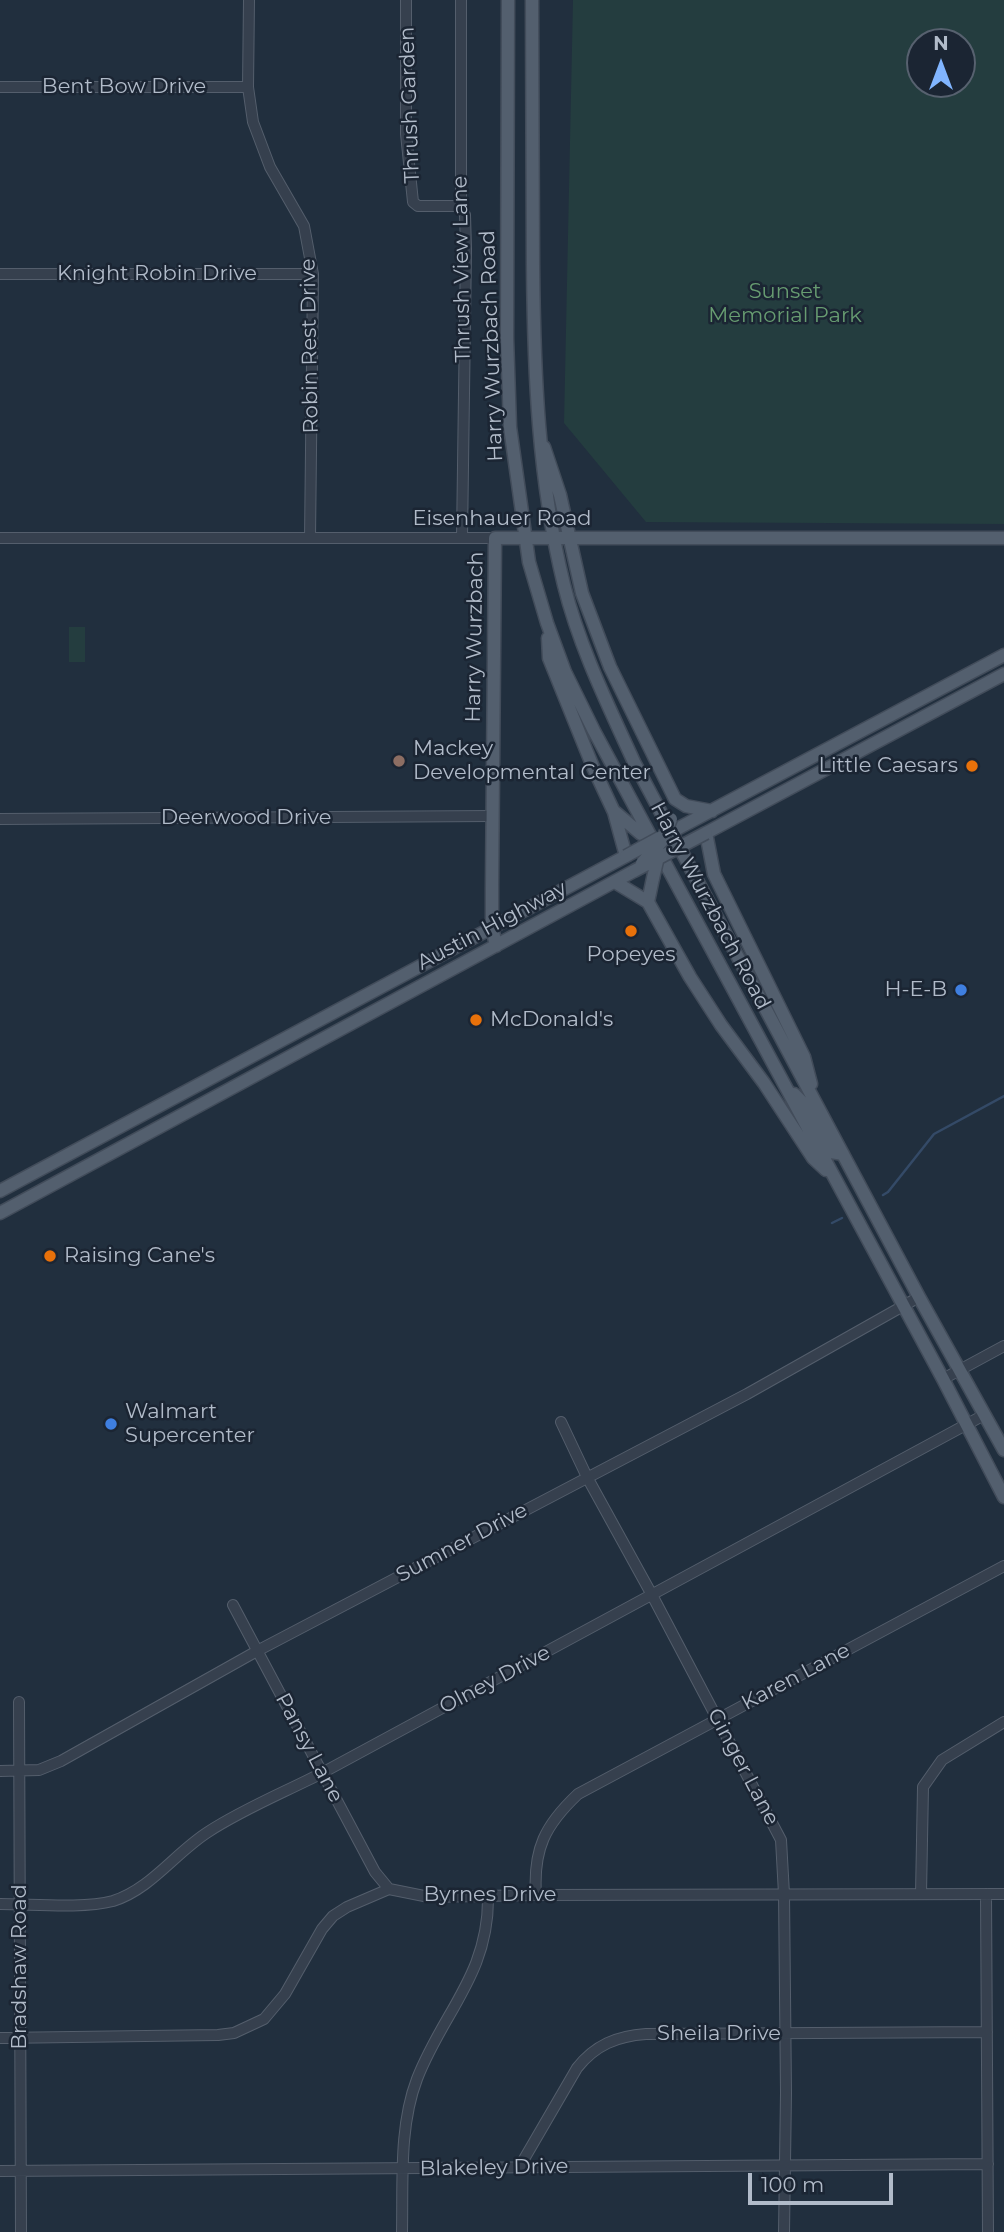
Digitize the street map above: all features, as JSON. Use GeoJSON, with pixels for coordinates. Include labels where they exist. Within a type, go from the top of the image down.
{"type":"FeatureCollection","features":[{"type":"Feature","properties":{"kind":"main road","name":"Harry Wurzbach Road"},"geometry":{"type":"LineString","coordinates":[[508,0],[510,427],[524,538],[547,623],[565,671],[594,731],[968,1425],[1004,1497]]}},
{"type":"Feature","properties":{"kind":"main road","name":"Harry Wurzbach Road"},"geometry":{"type":"LineString","coordinates":[[532,0],[534,359],[539,433],[553,538],[580,636],[634,762],[919,1297],[1004,1450]]}},
{"type":"Feature","properties":{"kind":"main road"},"geometry":{"type":"LineString","coordinates":[[539,433],[551,465],[582,593],[621,691],[675,799],[686,806],[712,810]]}},
{"type":"Feature","properties":{"kind":"main road","name":"Eisenhauer Road"},"geometry":{"type":"LineString","coordinates":[[495,538],[1004,538]]}},
{"type":"Feature","properties":{"kind":"main road","name":"Harry Wurzbach"},"geometry":{"type":"LineString","coordinates":[[495,538],[492,927],[496,946]]}},
{"type":"Feature","properties":{"kind":"main road"},"geometry":{"type":"LineString","coordinates":[[547,623],[549,658],[614,812],[626,856]]}},
{"type":"Feature","properties":{"kind":"main road","name":"Austin Highway"},"geometry":{"type":"LineString","coordinates":[[0,1213],[615,882],[634,871],[712,810],[1004,655]]}},
{"type":"Feature","properties":{"kind":"main road","name":"Austin Highway"},"geometry":{"type":"LineString","coordinates":[[0,1191],[626,856],[638,850],[706,833],[1004,674]]}},
{"type":"Feature","properties":{"kind":"main road"},"geometry":{"type":"LineString","coordinates":[[748,810],[754,802],[803,776],[802,762]]}},
{"type":"Feature","properties":{"kind":"main road"},"geometry":{"type":"LineString","coordinates":[[648,902],[675,799]]}},
{"type":"Feature","properties":{"kind":"main road"},"geometry":{"type":"LineString","coordinates":[[614,812],[642,834],[688,856],[713,874]]}},
{"type":"Feature","properties":{"kind":"main road"},"geometry":{"type":"LineString","coordinates":[[706,833],[713,874],[804,1057],[815,1102]]}},
{"type":"Feature","properties":{"kind":"main road"},"geometry":{"type":"LineString","coordinates":[[615,882],[648,902],[690,977],[721,1025],[768,1089],[813,1158],[834,1178]]}},
{"type":"Feature","properties":{"kind":"main road"},"geometry":{"type":"LineString","coordinates":[[782,1081],[805,1105],[831,1153],[843,1154]]}},
{"type":"Feature","properties":{"kind":"street","name":"Robin Rest Drive"},"geometry":{"type":"LineString","coordinates":[[249,0],[248,87],[258,141],[300,216],[307,237],[313,274],[310,538]]}},
{"type":"Feature","properties":{"kind":"street","name":"Thrush Garden"},"geometry":{"type":"LineString","coordinates":[[406,0],[407,134],[413,202],[418,206],[461,206]]}},
{"type":"Feature","properties":{"kind":"street","name":"Thrush View Lane"},"geometry":{"type":"LineString","coordinates":[[461,0],[461,206],[465,215],[466,249],[462,538]]}},
{"type":"Feature","properties":{"kind":"street","name":"Bent Bow Drive"},"geometry":{"type":"LineString","coordinates":[[0,87],[248,87]]}},
{"type":"Feature","properties":{"kind":"street","name":"Knight Robin Drive"},"geometry":{"type":"LineString","coordinates":[[0,274],[313,274]]}},
{"type":"Feature","properties":{"kind":"street","name":"Eisenhauer Road"},"geometry":{"type":"LineString","coordinates":[[0,538],[495,538]]}},
{"type":"Feature","properties":{"kind":"street","name":"Deerwood Drive"},"geometry":{"type":"LineString","coordinates":[[0,819],[493,816]]}},
{"type":"Feature","properties":{"kind":"street","name":"Sumner Drive"},"geometry":{"type":"LineString","coordinates":[[0,1771],[39,1770],[61,1761],[257,1651],[747,1394],[919,1297]]}},
{"type":"Feature","properties":{"kind":"street"},"geometry":{"type":"LineString","coordinates":[[943,1379],[1004,1346]]}},
{"type":"Feature","properties":{"kind":"street","name":"Olney Drive"},"geometry":{"type":"LineString","coordinates":[[0,1904],[92,1904],[123,1897],[141,1887],[191,1843],[211,1830],[322,1773],[985,1415]]}},
{"type":"Feature","properties":{"kind":"street","name":"Ginger Lane"},"geometry":{"type":"LineString","coordinates":[[561,1422],[587,1477],[781,1840],[786,2093],[784,2232]]}},
{"type":"Feature","properties":{"kind":"street","name":"Karen Lane"},"geometry":{"type":"LineString","coordinates":[[536,1895],[535,1863],[545,1831],[563,1808],[586,1789],[1004,1566]]}},
{"type":"Feature","properties":{"kind":"street","name":"Pansy Lane"},"geometry":{"type":"LineString","coordinates":[[233,1605],[375,1872],[389,1889]]}},
{"type":"Feature","properties":{"kind":"street","name":"Bradshaw Road"},"geometry":{"type":"LineString","coordinates":[[19,1702],[21,2232]]}},
{"type":"Feature","properties":{"kind":"street"},"geometry":{"type":"LineString","coordinates":[[921,1894],[923,1787],[942,1760],[1004,1722]]}},
{"type":"Feature","properties":{"kind":"street"},"geometry":{"type":"LineString","coordinates":[[0,2038],[218,2035],[250,2028],[276,2007],[322,1928],[333,1916],[346,1907],[389,1889]]}},
{"type":"Feature","properties":{"kind":"street","name":"Byrnes Drive"},"geometry":{"type":"LineString","coordinates":[[389,1889],[429,1897],[1004,1894]]}},
{"type":"Feature","properties":{"kind":"street"},"geometry":{"type":"LineString","coordinates":[[986,1894],[988,2232]]}},
{"type":"Feature","properties":{"kind":"street"},"geometry":{"type":"LineString","coordinates":[[402,2232],[402,2169],[407,2118],[416,2082],[477,1964],[485,1936],[488,1897]]}},
{"type":"Feature","properties":{"kind":"street","name":"Sheila Drive"},"geometry":{"type":"LineString","coordinates":[[520,2166],[577,2068],[588,2054],[611,2040],[646,2034],[987,2032]]}},
{"type":"Feature","properties":{"kind":"street","name":"Blakeley Drive"},"geometry":{"type":"LineString","coordinates":[[0,2171],[988,2164]]}},
{"type":"Feature","properties":{"kind":"green space","name":"Sunset Memorial Park"},"geometry":{"type":"Polygon","coordinates":[[[573,0],[1004,0],[1004,524],[646,522],[564,423],[573,0]]]}},
{"type":"Feature","properties":{"kind":"green space"},"geometry":{"type":"Polygon","coordinates":[[[69,627],[85,627],[85,662],[69,662],[69,627]]]}},
{"type":"Feature","properties":{"kind":"waterway"},"geometry":{"type":"LineString","coordinates":[[883,1195],[934,1134],[1004,1096]]}},
{"type":"Feature","properties":{"kind":"waterway"},"geometry":{"type":"LineString","coordinates":[[832,1223],[842,1218]]}},
{"type":"Feature","properties":{"kind":"place","name":"Mackey Developmental Center"},"geometry":{"type":"Point","coordinates":[399,761]}},
{"type":"Feature","properties":{"kind":"place","name":"Little Caesars"},"geometry":{"type":"Point","coordinates":[972,766]}},
{"type":"Feature","properties":{"kind":"place","name":"Popeyes"},"geometry":{"type":"Point","coordinates":[631,931]}},
{"type":"Feature","properties":{"kind":"place","name":"H-E-B"},"geometry":{"type":"Point","coordinates":[961,990]}},
{"type":"Feature","properties":{"kind":"place","name":"McDonald's"},"geometry":{"type":"Point","coordinates":[476,1020]}},
{"type":"Feature","properties":{"kind":"place","name":"Raising Cane's"},"geometry":{"type":"Point","coordinates":[50,1256]}},
{"type":"Feature","properties":{"kind":"place","name":"Walmart Supercenter"},"geometry":{"type":"Point","coordinates":[111,1424]}}]}
